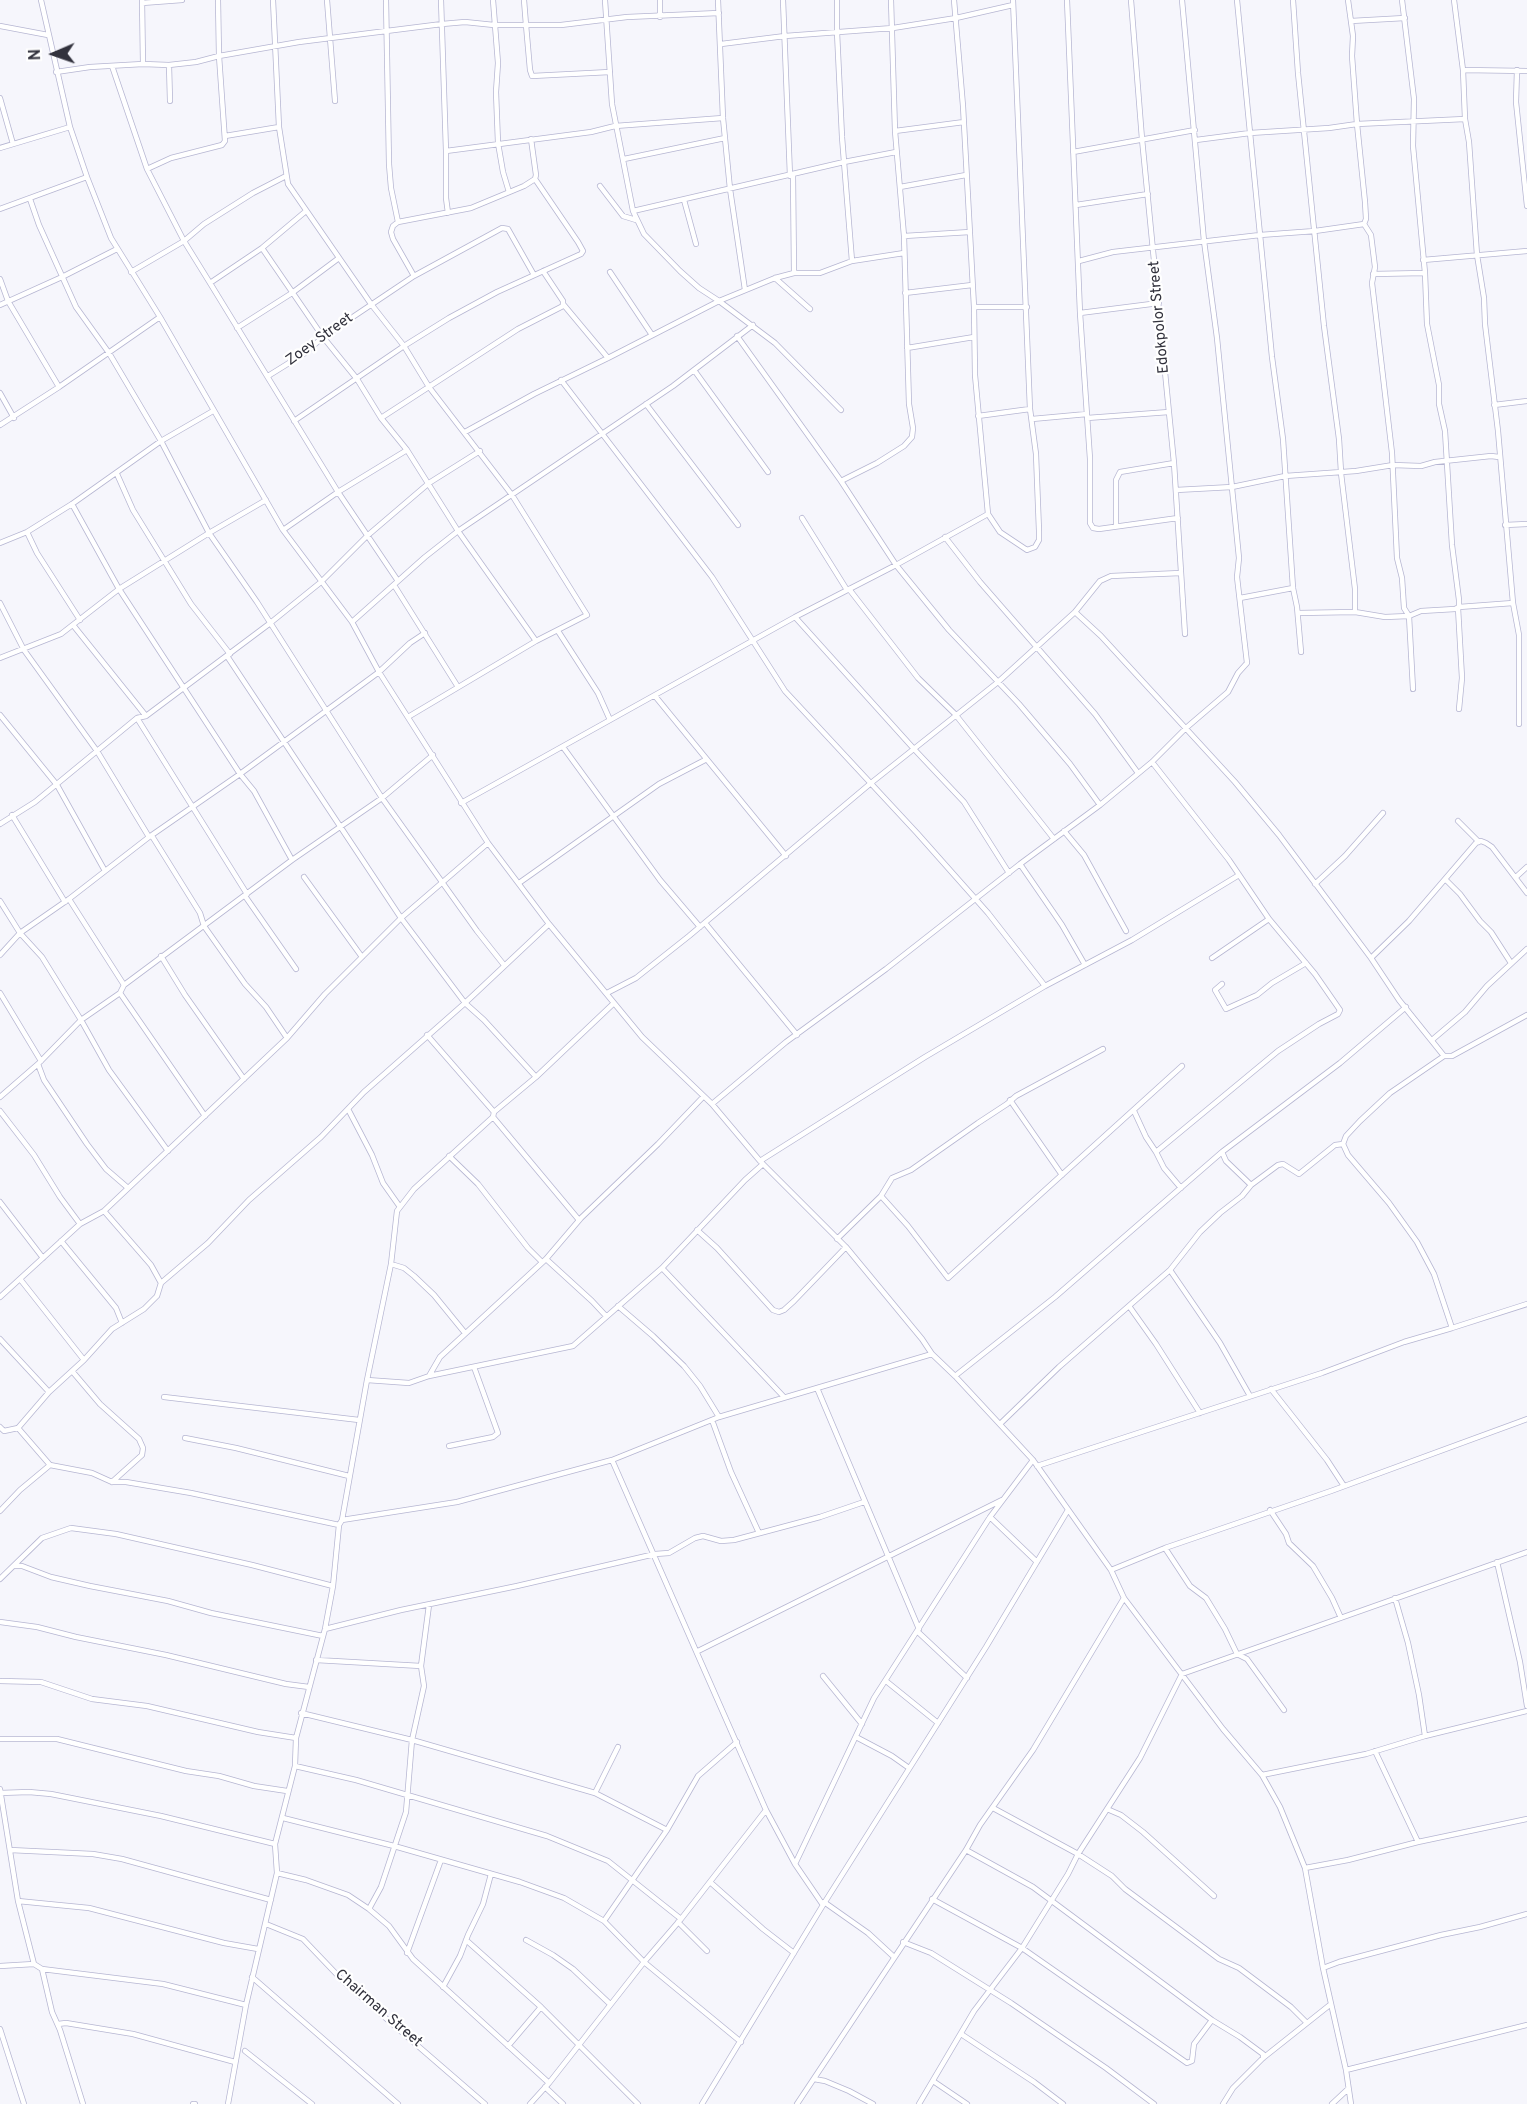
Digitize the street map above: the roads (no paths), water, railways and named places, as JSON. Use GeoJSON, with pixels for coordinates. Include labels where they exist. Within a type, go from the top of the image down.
{"type":"FeatureCollection","features":[{"type":"Feature","properties":{"kind":"street"},"geometry":{"type":"LineString","coordinates":[[41,0],[70,127],[87,177],[117,249],[160,317],[283,530],[352,622],[379,672],[488,843],[549,924],[653,1050],[712,1104],[762,1162],[846,1247],[932,1354],[1033,1460],[1111,1570],[1124,1598],[1223,1729],[1262,1775],[1280,1807],[1305,1868],[1323,1968],[1347,2070],[1351,2104]]}},
{"type":"Feature","properties":{"kind":"street"},"geometry":{"type":"LineString","coordinates":[[143,64],[142,2],[182,0]]}},
{"type":"Feature","properties":{"kind":"street"},"geometry":{"type":"LineString","coordinates":[[147,169],[171,158],[222,145],[225,141],[219,56],[219,0]]}},
{"type":"Feature","properties":{"kind":"street"},"geometry":{"type":"LineString","coordinates":[[273,0],[279,127],[288,184],[371,304],[404,346],[429,387],[512,495],[587,615],[536,641],[408,717]]}},
{"type":"Feature","properties":{"kind":"street"},"geometry":{"type":"LineString","coordinates":[[327,0],[335,101]]}},
{"type":"Feature","properties":{"kind":"street"},"geometry":{"type":"LineString","coordinates":[[386,0],[388,164],[398,222]]}},
{"type":"Feature","properties":{"kind":"street"},"geometry":{"type":"LineString","coordinates":[[441,0],[448,213]]}},
{"type":"Feature","properties":{"kind":"street"},"geometry":{"type":"LineString","coordinates":[[493,0],[498,63],[496,92],[498,143],[509,192]]}},
{"type":"Feature","properties":{"kind":"street"},"geometry":{"type":"LineString","coordinates":[[524,0],[532,76],[610,72]]}},
{"type":"Feature","properties":{"kind":"street"},"geometry":{"type":"LineString","coordinates":[[604,0],[615,126],[624,159],[633,211],[644,234],[699,288],[753,325],[797,364],[841,410]]}},
{"type":"Feature","properties":{"kind":"street"},"geometry":{"type":"LineString","coordinates":[[660,0],[660,17]]}},
{"type":"Feature","properties":{"kind":"street"},"geometry":{"type":"LineString","coordinates":[[718,0],[723,118],[730,189],[745,290]]}},
{"type":"Feature","properties":{"kind":"street"},"geometry":{"type":"LineString","coordinates":[[783,0],[794,273]]}},
{"type":"Feature","properties":{"kind":"street"},"geometry":{"type":"LineString","coordinates":[[837,0],[844,162],[852,261]]}},
{"type":"Feature","properties":{"kind":"street"},"geometry":{"type":"LineString","coordinates":[[841,481],[904,446],[912,437],[913,428],[909,404],[904,236],[895,131],[891,0]]}},
{"type":"Feature","properties":{"kind":"street"},"geometry":{"type":"LineString","coordinates":[[721,44],[785,36],[892,28],[956,18],[1013,2],[1030,409],[1039,531],[1039,540],[1035,547],[1027,550],[1000,532],[988,514],[978,416],[964,122],[956,18],[954,0]]}},
{"type":"Feature","properties":{"kind":"street"},"geometry":{"type":"LineString","coordinates":[[1067,0],[1080,313],[1090,459],[1090,523],[1093,528],[1099,529],[1178,518]]}},
{"type":"Feature","properties":{"kind":"street","name":"Edokpolor Street"},"geometry":{"type":"LineString","coordinates":[[1131,0],[1142,139],[1174,463],[1185,634]]}},
{"type":"Feature","properties":{"kind":"street"},"geometry":{"type":"LineString","coordinates":[[712,1104],[797,1035],[1100,805],[1152,762],[1186,728],[1228,692],[1238,673],[1247,663],[1232,487],[1217,338],[1204,241],[1182,0]]}},
{"type":"Feature","properties":{"kind":"street"},"geometry":{"type":"LineString","coordinates":[[1237,0],[1276,396],[1283,439],[1293,588],[1298,613],[1301,652]]}},
{"type":"Feature","properties":{"kind":"street"},"geometry":{"type":"LineString","coordinates":[[1293,0],[1325,335],[1353,573],[1355,612]]}},
{"type":"Feature","properties":{"kind":"street"},"geometry":{"type":"LineString","coordinates":[[1348,0],[1365,202],[1364,224]]}},
{"type":"Feature","properties":{"kind":"street"},"geometry":{"type":"LineString","coordinates":[[1402,0],[1414,99],[1413,146],[1425,273],[1427,324],[1438,385],[1438,404],[1445,431],[1452,545],[1459,607],[1462,678],[1460,709]]}},
{"type":"Feature","properties":{"kind":"street"},"geometry":{"type":"LineString","coordinates":[[1454,0],[1463,70],[1477,255],[1484,298],[1505,525],[1518,635],[1519,724]]}},
{"type":"Feature","properties":{"kind":"street"},"geometry":{"type":"LineString","coordinates":[[56,72],[90,66],[170,65],[196,62],[276,45],[442,24],[465,22],[495,25],[561,25],[605,19],[719,13]]}},
{"type":"Feature","properties":{"kind":"street"},"geometry":{"type":"LineString","coordinates":[[1351,21],[1404,18]]}},
{"type":"Feature","properties":{"kind":"street"},"geometry":{"type":"LineString","coordinates":[[0,26],[48,35]]}},
{"type":"Feature","properties":{"kind":"street"},"geometry":{"type":"LineString","coordinates":[[170,65],[170,101]]}},
{"type":"Feature","properties":{"kind":"street"},"geometry":{"type":"LineString","coordinates":[[112,66],[147,169],[184,241],[458,687]]}},
{"type":"Feature","properties":{"kind":"street"},"geometry":{"type":"LineString","coordinates":[[1463,70],[1527,71]]}},
{"type":"Feature","properties":{"kind":"street"},"geometry":{"type":"LineString","coordinates":[[1517,70],[1516,93],[1527,206]]}},
{"type":"Feature","properties":{"kind":"street"},"geometry":{"type":"LineString","coordinates":[[0,98],[13,144]]}},
{"type":"Feature","properties":{"kind":"street"},"geometry":{"type":"LineString","coordinates":[[446,151],[591,132],[615,126],[723,118]]}},
{"type":"Feature","properties":{"kind":"street"},"geometry":{"type":"LineString","coordinates":[[1196,140],[1357,124],[1465,119]]}},
{"type":"Feature","properties":{"kind":"street"},"geometry":{"type":"LineString","coordinates":[[895,131],[964,122]]}},
{"type":"Feature","properties":{"kind":"street"},"geometry":{"type":"LineString","coordinates":[[0,148],[70,127]]}},
{"type":"Feature","properties":{"kind":"street"},"geometry":{"type":"LineString","coordinates":[[225,136],[279,127]]}},
{"type":"Feature","properties":{"kind":"street"},"geometry":{"type":"LineString","coordinates":[[1073,152],[1195,130]]}},
{"type":"Feature","properties":{"kind":"street"},"geometry":{"type":"LineString","coordinates":[[624,159],[725,138]]}},
{"type":"Feature","properties":{"kind":"street"},"geometry":{"type":"LineString","coordinates":[[294,421],[404,346],[497,292],[581,254],[583,251],[578,242],[535,179],[531,139]]}},
{"type":"Feature","properties":{"kind":"street"},"geometry":{"type":"LineString","coordinates":[[633,211],[844,162],[897,152]]}},
{"type":"Feature","properties":{"kind":"street"},"geometry":{"type":"LineString","coordinates":[[900,186],[966,175]]}},
{"type":"Feature","properties":{"kind":"street"},"geometry":{"type":"LineString","coordinates":[[131,272],[184,241],[204,224],[243,199],[286,176]]}},
{"type":"Feature","properties":{"kind":"street"},"geometry":{"type":"LineString","coordinates":[[0,209],[87,177]]}},
{"type":"Feature","properties":{"kind":"street"},"geometry":{"type":"LineString","coordinates":[[414,276],[393,238],[391,232],[393,226],[398,222],[471,208],[535,179]]}},
{"type":"Feature","properties":{"kind":"street"},"geometry":{"type":"LineString","coordinates":[[600,186],[624,216],[636,220]]}},
{"type":"Feature","properties":{"kind":"street"},"geometry":{"type":"LineString","coordinates":[[1077,205],[1148,194]]}},
{"type":"Feature","properties":{"kind":"street"},"geometry":{"type":"LineString","coordinates":[[30,199],[39,225],[76,307],[110,353],[162,441],[208,532],[382,798],[504,965]]}},
{"type":"Feature","properties":{"kind":"street"},"geometry":{"type":"LineString","coordinates":[[684,200],[696,243]]}},
{"type":"Feature","properties":{"kind":"street"},"geometry":{"type":"LineString","coordinates":[[210,284],[262,248],[306,211]]}},
{"type":"Feature","properties":{"kind":"street"},"geometry":{"type":"LineString","coordinates":[[1079,261],[1100,254],[1364,224]]}},
{"type":"Feature","properties":{"kind":"street"},"geometry":{"type":"LineString","coordinates":[[1364,224],[1371,235],[1375,267],[1372,274],[1393,465],[1397,558],[1402,578],[1404,608],[1409,616],[1413,689]]}},
{"type":"Feature","properties":{"kind":"street","name":"Zoey Street"},"geometry":{"type":"LineString","coordinates":[[268,376],[305,353],[323,337],[414,276],[502,228],[508,229],[534,275]]}},
{"type":"Feature","properties":{"kind":"street"},"geometry":{"type":"LineString","coordinates":[[904,236],[970,232]]}},
{"type":"Feature","properties":{"kind":"street"},"geometry":{"type":"LineString","coordinates":[[262,248],[323,337],[357,379],[381,418],[407,450],[458,531],[536,641]]}},
{"type":"Feature","properties":{"kind":"street"},"geometry":{"type":"LineString","coordinates":[[0,305],[117,249]]}},
{"type":"Feature","properties":{"kind":"street"},"geometry":{"type":"LineString","coordinates":[[1423,260],[1527,251]]}},
{"type":"Feature","properties":{"kind":"street"},"geometry":{"type":"LineString","coordinates":[[465,432],[561,380],[745,290],[794,273],[820,273],[852,261],[904,253]]}},
{"type":"Feature","properties":{"kind":"street"},"geometry":{"type":"LineString","coordinates":[[237,328],[339,258]]}},
{"type":"Feature","properties":{"kind":"street"},"geometry":{"type":"LineString","coordinates":[[543,271],[564,304],[608,358]]}},
{"type":"Feature","properties":{"kind":"street"},"geometry":{"type":"LineString","coordinates":[[610,272],[652,335]]}},
{"type":"Feature","properties":{"kind":"street"},"geometry":{"type":"LineString","coordinates":[[1372,274],[1425,273]]}},
{"type":"Feature","properties":{"kind":"street"},"geometry":{"type":"LineString","coordinates":[[775,278],[810,309]]}},
{"type":"Feature","properties":{"kind":"street"},"geometry":{"type":"LineString","coordinates":[[0,279],[8,301],[59,387]]}},
{"type":"Feature","properties":{"kind":"street"},"geometry":{"type":"LineString","coordinates":[[905,293],[972,285]]}},
{"type":"Feature","properties":{"kind":"street"},"geometry":{"type":"LineString","coordinates":[[1080,313],[1159,303]]}},
{"type":"Feature","properties":{"kind":"street"},"geometry":{"type":"LineString","coordinates":[[381,418],[518,328],[564,304]]}},
{"type":"Feature","properties":{"kind":"street"},"geometry":{"type":"LineString","coordinates":[[974,307],[1027,307]]}},
{"type":"Feature","properties":{"kind":"street"},"geometry":{"type":"LineString","coordinates":[[0,425],[14,418],[160,317]]}},
{"type":"Feature","properties":{"kind":"street"},"geometry":{"type":"LineString","coordinates":[[352,622],[458,531],[646,404],[753,325]]}},
{"type":"Feature","properties":{"kind":"street"},"geometry":{"type":"LineString","coordinates":[[737,336],[841,481],[896,565],[949,630],[1070,764],[1100,805]]}},
{"type":"Feature","properties":{"kind":"street"},"geometry":{"type":"LineString","coordinates":[[907,348],[974,337]]}},
{"type":"Feature","properties":{"kind":"street"},"geometry":{"type":"LineString","coordinates":[[694,370],[768,472]]}},
{"type":"Feature","properties":{"kind":"street"},"geometry":{"type":"LineString","coordinates":[[561,380],[712,577],[785,691],[975,900],[1046,986]]}},
{"type":"Feature","properties":{"kind":"street"},"geometry":{"type":"LineString","coordinates":[[0,393],[14,418]]}},
{"type":"Feature","properties":{"kind":"street"},"geometry":{"type":"LineString","coordinates":[[1494,405],[1527,401]]}},
{"type":"Feature","properties":{"kind":"street"},"geometry":{"type":"LineString","coordinates":[[646,404],[738,525]]}},
{"type":"Feature","properties":{"kind":"street"},"geometry":{"type":"LineString","coordinates":[[978,416],[1030,409]]}},
{"type":"Feature","properties":{"kind":"street"},"geometry":{"type":"LineString","coordinates":[[0,543],[27,532],[117,474],[162,441],[213,411]]}},
{"type":"Feature","properties":{"kind":"street"},"geometry":{"type":"LineString","coordinates":[[1032,419],[1169,412]]}},
{"type":"Feature","properties":{"kind":"street"},"geometry":{"type":"LineString","coordinates":[[283,530],[338,492],[407,450]]}},
{"type":"Feature","properties":{"kind":"street"},"geometry":{"type":"LineString","coordinates":[[0,824],[57,785],[137,718],[146,716],[269,624],[321,582],[367,536],[429,483],[480,451]]}},
{"type":"Feature","properties":{"kind":"street"},"geometry":{"type":"LineString","coordinates":[[1176,490],[1232,487],[1285,476],[1393,465],[1420,466],[1435,462],[1500,457]]}},
{"type":"Feature","properties":{"kind":"street"},"geometry":{"type":"LineString","coordinates":[[1116,526],[1116,480],[1120,471],[1174,463]]}},
{"type":"Feature","properties":{"kind":"street"},"geometry":{"type":"LineString","coordinates":[[117,474],[133,510],[191,604],[229,655],[283,741],[401,918],[465,1003],[484,1020],[536,1077]]}},
{"type":"Feature","properties":{"kind":"street"},"geometry":{"type":"LineString","coordinates":[[0,658],[61,634],[119,589],[208,532],[266,500]]}},
{"type":"Feature","properties":{"kind":"street"},"geometry":{"type":"LineString","coordinates":[[72,504],[119,589],[240,774],[254,791],[292,860]]}},
{"type":"Feature","properties":{"kind":"street"},"geometry":{"type":"LineString","coordinates":[[461,803],[795,617],[988,514]]}},
{"type":"Feature","properties":{"kind":"street"},"geometry":{"type":"LineString","coordinates":[[801,518],[848,590],[918,678],[955,714],[1054,839]]}},
{"type":"Feature","properties":{"kind":"street"},"geometry":{"type":"LineString","coordinates":[[1505,525],[1527,524]]}},
{"type":"Feature","properties":{"kind":"street"},"geometry":{"type":"LineString","coordinates":[[27,532],[37,553],[80,620]]}},
{"type":"Feature","properties":{"kind":"street"},"geometry":{"type":"LineString","coordinates":[[945,537],[980,582],[1095,714],[1138,772]]}},
{"type":"Feature","properties":{"kind":"street"},"geometry":{"type":"LineString","coordinates":[[607,993],[636,978],[955,714],[998,682],[1075,612],[1100,580],[1111,576],[1181,573]]}},
{"type":"Feature","properties":{"kind":"street"},"geometry":{"type":"LineString","coordinates":[[1240,597],[1293,588]]}},
{"type":"Feature","properties":{"kind":"street"},"geometry":{"type":"LineString","coordinates":[[0,603],[24,650],[97,751],[200,913],[204,926],[287,1038]]}},
{"type":"Feature","properties":{"kind":"street"},"geometry":{"type":"LineString","coordinates":[[1298,613],[1355,612],[1385,618],[1409,616],[1421,611],[1513,603]]}},
{"type":"Feature","properties":{"kind":"street"},"geometry":{"type":"LineString","coordinates":[[1075,612],[1101,636],[1235,782],[1444,1056]]}},
{"type":"Feature","properties":{"kind":"street"},"geometry":{"type":"LineString","coordinates":[[795,617],[964,802],[1009,873]]}},
{"type":"Feature","properties":{"kind":"street"},"geometry":{"type":"LineString","coordinates":[[73,625],[146,716]]}},
{"type":"Feature","properties":{"kind":"street"},"geometry":{"type":"LineString","coordinates":[[558,631],[598,693],[610,720]]}},
{"type":"Feature","properties":{"kind":"street"},"geometry":{"type":"LineString","coordinates":[[0,955],[20,933],[379,672],[410,643],[425,633]]}},
{"type":"Feature","properties":{"kind":"street"},"geometry":{"type":"LineString","coordinates":[[655,696],[705,760],[786,856]]}},
{"type":"Feature","properties":{"kind":"street"},"geometry":{"type":"LineString","coordinates":[[0,715],[57,785],[105,871]]}},
{"type":"Feature","properties":{"kind":"street"},"geometry":{"type":"LineString","coordinates":[[137,718],[246,895],[296,969]]}},
{"type":"Feature","properties":{"kind":"street"},"geometry":{"type":"LineString","coordinates":[[563,747],[660,879],[700,927]]}},
{"type":"Feature","properties":{"kind":"street"},"geometry":{"type":"LineString","coordinates":[[0,1097],[40,1063],[81,1020],[120,993],[124,985],[292,860],[382,798],[433,754]]}},
{"type":"Feature","properties":{"kind":"street"},"geometry":{"type":"LineString","coordinates":[[519,883],[659,784],[705,760]]}},
{"type":"Feature","properties":{"kind":"street"},"geometry":{"type":"LineString","coordinates":[[1152,762],[1340,1010],[1338,1014],[1319,1023],[1278,1051],[1156,1152]]}},
{"type":"Feature","properties":{"kind":"street"},"geometry":{"type":"LineString","coordinates":[[1315,884],[1345,856],[1383,813]]}},
{"type":"Feature","properties":{"kind":"street"},"geometry":{"type":"LineString","coordinates":[[12,815],[124,985]]}},
{"type":"Feature","properties":{"kind":"street"},"geometry":{"type":"LineString","coordinates":[[1458,821],[1479,842],[1486,843],[1492,848],[1527,893]]}},
{"type":"Feature","properties":{"kind":"street"},"geometry":{"type":"LineString","coordinates":[[1064,831],[1084,855],[1126,931]]}},
{"type":"Feature","properties":{"kind":"street"},"geometry":{"type":"LineString","coordinates":[[1371,958],[1409,921],[1470,848],[1479,842]]}},
{"type":"Feature","properties":{"kind":"street"},"geometry":{"type":"LineString","coordinates":[[0,1296],[80,1224],[104,1211],[287,1038],[325,994],[401,918],[488,843]]}},
{"type":"Feature","properties":{"kind":"street"},"geometry":{"type":"LineString","coordinates":[[1020,864],[1062,925],[1085,965]]}},
{"type":"Feature","properties":{"kind":"street"},"geometry":{"type":"LineString","coordinates":[[1515,877],[1527,867]]}},
{"type":"Feature","properties":{"kind":"street"},"geometry":{"type":"LineString","coordinates":[[367,1380],[409,1383],[429,1376],[573,1346],[662,1268],[762,1162],[925,1057],[1046,986],[1131,940],[1239,875]]}},
{"type":"Feature","properties":{"kind":"street"},"geometry":{"type":"LineString","coordinates":[[304,877],[362,957]]}},
{"type":"Feature","properties":{"kind":"street"},"geometry":{"type":"LineString","coordinates":[[1445,879],[1491,932],[1511,963]]}},
{"type":"Feature","properties":{"kind":"street"},"geometry":{"type":"LineString","coordinates":[[0,901],[20,933],[42,957],[109,1070],[168,1151]]}},
{"type":"Feature","properties":{"kind":"street"},"geometry":{"type":"LineString","coordinates":[[1212,958],[1269,919]]}},
{"type":"Feature","properties":{"kind":"street"},"geometry":{"type":"LineString","coordinates":[[705,923],[797,1035]]}},
{"type":"Feature","properties":{"kind":"street"},"geometry":{"type":"LineString","coordinates":[[1,1431],[18,1428],[49,1392],[84,1360],[112,1329],[144,1309],[157,1296],[161,1284],[208,1243],[249,1200],[321,1137],[427,1035],[465,1003],[549,924]]}},
{"type":"Feature","properties":{"kind":"street"},"geometry":{"type":"LineString","coordinates":[[1432,1040],[1465,1012],[1487,986],[1527,949]]}},
{"type":"Feature","properties":{"kind":"street"},"geometry":{"type":"LineString","coordinates":[[161,956],[185,995],[244,1079]]}},
{"type":"Feature","properties":{"kind":"street"},"geometry":{"type":"LineString","coordinates":[[1222,984],[1215,990],[1226,1009],[1257,995],[1272,983],[1306,963]]}},
{"type":"Feature","properties":{"kind":"street"},"geometry":{"type":"LineString","coordinates":[[0,993],[40,1063],[44,1080],[106,1169],[128,1188]]}},
{"type":"Feature","properties":{"kind":"street"},"geometry":{"type":"LineString","coordinates":[[120,993],[205,1116]]}},
{"type":"Feature","properties":{"kind":"street"},"geometry":{"type":"LineString","coordinates":[[228,2104],[246,2005],[277,1873],[275,1844],[294,1766],[301,1713],[325,1629],[359,1420],[391,1264],[397,1211],[414,1189],[614,1003]]}},
{"type":"Feature","properties":{"kind":"street"},"geometry":{"type":"LineString","coordinates":[[955,1376],[1054,1297],[1222,1152],[1340,1063],[1406,1007]]}},
{"type":"Feature","properties":{"kind":"street"},"geometry":{"type":"LineString","coordinates":[[1452,1328],[1434,1274],[1416,1242],[1389,1203],[1348,1155],[1343,1144],[1346,1136],[1390,1093],[1444,1056],[1459,1053],[1526,1017]]}},
{"type":"Feature","properties":{"kind":"street"},"geometry":{"type":"LineString","coordinates":[[427,1035],[579,1220]]}},
{"type":"Feature","properties":{"kind":"street"},"geometry":{"type":"LineString","coordinates":[[837,1239],[881,1196],[892,1178],[911,1170],[1010,1100],[1103,1049]]}},
{"type":"Feature","properties":{"kind":"street"},"geometry":{"type":"LineString","coordinates":[[881,1196],[908,1226],[948,1278],[1182,1066]]}},
{"type":"Feature","properties":{"kind":"street"},"geometry":{"type":"LineString","coordinates":[[429,1376],[440,1357],[544,1260],[579,1220],[703,1097]]}},
{"type":"Feature","properties":{"kind":"street"},"geometry":{"type":"LineString","coordinates":[[1010,1100],[1062,1175]]}},
{"type":"Feature","properties":{"kind":"street"},"geometry":{"type":"LineString","coordinates":[[348,1109],[372,1155],[379,1176],[400,1207]]}},
{"type":"Feature","properties":{"kind":"street"},"geometry":{"type":"LineString","coordinates":[[0,1111],[34,1155],[80,1224]]}},
{"type":"Feature","properties":{"kind":"street"},"geometry":{"type":"LineString","coordinates":[[1134,1111],[1164,1168],[1181,1188]]}},
{"type":"Feature","properties":{"kind":"street"},"geometry":{"type":"LineString","coordinates":[[1000,1424],[1059,1367],[1170,1270],[1192,1239],[1242,1196],[1251,1185],[1278,1165],[1283,1164],[1299,1174],[1335,1145],[1343,1144]]}},
{"type":"Feature","properties":{"kind":"street"},"geometry":{"type":"LineString","coordinates":[[1222,1152],[1226,1161],[1251,1185]]}},
{"type":"Feature","properties":{"kind":"street"},"geometry":{"type":"LineString","coordinates":[[449,1156],[478,1184],[528,1248],[592,1301],[606,1316]]}},
{"type":"Feature","properties":{"kind":"street"},"geometry":{"type":"LineString","coordinates":[[0,1202],[43,1258]]}},
{"type":"Feature","properties":{"kind":"street"},"geometry":{"type":"LineString","coordinates":[[104,1211],[151,1265],[161,1284]]}},
{"type":"Feature","properties":{"kind":"street"},"geometry":{"type":"LineString","coordinates":[[697,1230],[717,1248],[772,1310],[779,1312],[794,1301],[846,1247]]}},
{"type":"Feature","properties":{"kind":"street"},"geometry":{"type":"LineString","coordinates":[[61,1241],[116,1308],[122,1323]]}},
{"type":"Feature","properties":{"kind":"street"},"geometry":{"type":"LineString","coordinates":[[391,1264],[404,1268],[434,1294],[465,1333]]}},
{"type":"Feature","properties":{"kind":"street"},"geometry":{"type":"LineString","coordinates":[[662,1268],[784,1397]]}},
{"type":"Feature","properties":{"kind":"street"},"geometry":{"type":"LineString","coordinates":[[1170,1270],[1220,1344],[1250,1396]]}},
{"type":"Feature","properties":{"kind":"street"},"geometry":{"type":"LineString","coordinates":[[20,1279],[84,1360]]}},
{"type":"Feature","properties":{"kind":"street"},"geometry":{"type":"LineString","coordinates":[[1037,1466],[1322,1373],[1404,1342],[1527,1304]]}},
{"type":"Feature","properties":{"kind":"street"},"geometry":{"type":"LineString","coordinates":[[618,1306],[684,1366],[700,1386],[719,1417]]}},
{"type":"Feature","properties":{"kind":"street"},"geometry":{"type":"LineString","coordinates":[[1129,1306],[1200,1413]]}},
{"type":"Feature","properties":{"kind":"street"},"geometry":{"type":"LineString","coordinates":[[0,1340],[49,1392]]}},
{"type":"Feature","properties":{"kind":"street"},"geometry":{"type":"LineString","coordinates":[[18,1428],[50,1465],[92,1473],[112,1482],[126,1482],[191,1493],[341,1522],[457,1502],[612,1460],[719,1417],[932,1354]]}},
{"type":"Feature","properties":{"kind":"street"},"geometry":{"type":"LineString","coordinates":[[449,1446],[493,1437],[498,1433],[474,1367]]}},
{"type":"Feature","properties":{"kind":"street"},"geometry":{"type":"LineString","coordinates":[[72,1371],[100,1404],[139,1439],[143,1448],[142,1455],[112,1482]]}},
{"type":"Feature","properties":{"kind":"street"},"geometry":{"type":"LineString","coordinates":[[818,1388],[919,1630],[967,1678]]}},
{"type":"Feature","properties":{"kind":"street"},"geometry":{"type":"LineString","coordinates":[[1271,1389],[1327,1460],[1344,1486]]}},
{"type":"Feature","properties":{"kind":"street"},"geometry":{"type":"LineString","coordinates":[[164,1397],[359,1420]]}},
{"type":"Feature","properties":{"kind":"street"},"geometry":{"type":"LineString","coordinates":[[1111,1570],[1165,1548],[1527,1419]]}},
{"type":"Feature","properties":{"kind":"street"},"geometry":{"type":"LineString","coordinates":[[712,1420],[730,1472],[759,1533]]}},
{"type":"Feature","properties":{"kind":"street"},"geometry":{"type":"LineString","coordinates":[[185,1438],[349,1476]]}},
{"type":"Feature","properties":{"kind":"street"},"geometry":{"type":"LineString","coordinates":[[612,1460],[766,1810],[795,1864],[824,1904],[868,1933],[894,1957]]}},
{"type":"Feature","properties":{"kind":"street"},"geometry":{"type":"LineString","coordinates":[[795,1864],[874,1698],[990,1517],[1033,1460]]}},
{"type":"Feature","properties":{"kind":"street"},"geometry":{"type":"LineString","coordinates":[[0,1511],[20,1490],[50,1465]]}},
{"type":"Feature","properties":{"kind":"street"},"geometry":{"type":"LineString","coordinates":[[698,1651],[1002,1500]]}},
{"type":"Feature","properties":{"kind":"street"},"geometry":{"type":"LineString","coordinates":[[325,1629],[677,1550],[695,1538],[703,1536],[721,1541],[759,1533],[820,1517],[864,1502]]}},
{"type":"Feature","properties":{"kind":"street"},"geometry":{"type":"LineString","coordinates":[[705,2103],[794,1953],[967,1678],[1068,1510]]}},
{"type":"Feature","properties":{"kind":"street"},"geometry":{"type":"LineString","coordinates":[[1270,1510],[1286,1534],[1289,1543],[1313,1566],[1341,1618]]}},
{"type":"Feature","properties":{"kind":"street"},"geometry":{"type":"LineString","coordinates":[[990,1517],[1037,1562]]}},
{"type":"Feature","properties":{"kind":"street"},"geometry":{"type":"LineString","coordinates":[[0,1579],[42,1538],[71,1528],[116,1534],[333,1586]]}},
{"type":"Feature","properties":{"kind":"street"},"geometry":{"type":"LineString","coordinates":[[1165,1548],[1190,1586],[1206,1598],[1225,1629],[1236,1654],[1247,1659],[1284,1710]]}},
{"type":"Feature","properties":{"kind":"street"},"geometry":{"type":"LineString","coordinates":[[919,2104],[974,2011],[1022,1948],[1078,1854],[1140,1758],[1182,1674],[1527,1552]]}},
{"type":"Feature","properties":{"kind":"street"},"geometry":{"type":"LineString","coordinates":[[1497,1563],[1527,1706]]}},
{"type":"Feature","properties":{"kind":"street"},"geometry":{"type":"LineString","coordinates":[[14,1566],[22,1566],[51,1577],[90,1586],[323,1636]]}},
{"type":"Feature","properties":{"kind":"street"},"geometry":{"type":"LineString","coordinates":[[797,2104],[1033,1750],[1124,1598]]}},
{"type":"Feature","properties":{"kind":"street"},"geometry":{"type":"LineString","coordinates":[[1395,1598],[1408,1643],[1425,1736]]}},
{"type":"Feature","properties":{"kind":"street"},"geometry":{"type":"LineString","coordinates":[[369,1909],[381,1887],[406,1812],[412,1740],[424,1686],[421,1666],[429,1605]]}},
{"type":"Feature","properties":{"kind":"street"},"geometry":{"type":"LineString","coordinates":[[0,1622],[37,1627],[76,1638],[166,1655],[286,1684],[309,1687]]}},
{"type":"Feature","properties":{"kind":"street"},"geometry":{"type":"LineString","coordinates":[[316,1660],[421,1666]]}},
{"type":"Feature","properties":{"kind":"street"},"geometry":{"type":"LineString","coordinates":[[823,1676],[862,1724]]}},
{"type":"Feature","properties":{"kind":"street"},"geometry":{"type":"LineString","coordinates":[[0,1681],[41,1682],[92,1699],[147,1706],[258,1732],[296,1738]]}},
{"type":"Feature","properties":{"kind":"street"},"geometry":{"type":"LineString","coordinates":[[886,1681],[938,1723]]}},
{"type":"Feature","properties":{"kind":"street"},"geometry":{"type":"LineString","coordinates":[[1262,1775],[1375,1751],[1527,1711]]}},
{"type":"Feature","properties":{"kind":"street"},"geometry":{"type":"LineString","coordinates":[[301,1713],[412,1740],[595,1793],[667,1830]]}},
{"type":"Feature","properties":{"kind":"street"},"geometry":{"type":"LineString","coordinates":[[856,1737],[909,1768]]}},
{"type":"Feature","properties":{"kind":"street"},"geometry":{"type":"LineString","coordinates":[[0,1739],[57,1739],[186,1771],[288,1791]]}},
{"type":"Feature","properties":{"kind":"street"},"geometry":{"type":"LineString","coordinates":[[604,1921],[667,1830],[698,1776],[737,1742]]}},
{"type":"Feature","properties":{"kind":"street"},"geometry":{"type":"LineString","coordinates":[[595,1793],[618,1747]]}},
{"type":"Feature","properties":{"kind":"street"},"geometry":{"type":"LineString","coordinates":[[1375,1751],[1418,1842]]}},
{"type":"Feature","properties":{"kind":"street"},"geometry":{"type":"LineString","coordinates":[[294,1766],[356,1780],[547,1836],[608,1861],[633,1879],[680,1921],[707,1951]]}},
{"type":"Feature","properties":{"kind":"street"},"geometry":{"type":"LineString","coordinates":[[34,1964],[18,1901],[0,1791],[51,1794],[161,1816],[275,1844]]}},
{"type":"Feature","properties":{"kind":"street"},"geometry":{"type":"LineString","coordinates":[[993,1808],[1078,1854],[1112,1876],[1125,1889],[1219,1959],[1239,1968],[1290,2007],[1306,2023]]}},
{"type":"Feature","properties":{"kind":"street"},"geometry":{"type":"LineString","coordinates":[[1107,1809],[1121,1815],[1143,1832],[1214,1896]]}},
{"type":"Feature","properties":{"kind":"street"},"geometry":{"type":"LineString","coordinates":[[530,2104],[644,1962],[680,1921],[766,1810]]}},
{"type":"Feature","properties":{"kind":"street"},"geometry":{"type":"LineString","coordinates":[[283,1818],[394,1846],[520,1882],[564,1898],[604,1921],[644,1962],[741,2042]]}},
{"type":"Feature","properties":{"kind":"street"},"geometry":{"type":"LineString","coordinates":[[1305,1868],[1527,1819]]}},
{"type":"Feature","properties":{"kind":"street"},"geometry":{"type":"LineString","coordinates":[[10,1850],[93,1854],[122,1859],[271,1900]]}},
{"type":"Feature","properties":{"kind":"street"},"geometry":{"type":"LineString","coordinates":[[966,1850],[1033,1887],[1212,2020],[1263,2054],[1263,2058]]}},
{"type":"Feature","properties":{"kind":"street"},"geometry":{"type":"LineString","coordinates":[[407,1953],[441,1860]]}},
{"type":"Feature","properties":{"kind":"street"},"geometry":{"type":"LineString","coordinates":[[277,1873],[306,1880],[348,1895],[369,1909],[389,1926],[407,1953],[508,2046],[563,2104]]}},
{"type":"Feature","properties":{"kind":"street"},"geometry":{"type":"LineString","coordinates":[[443,1987],[458,1961],[483,1904],[491,1874]]}},
{"type":"Feature","properties":{"kind":"street"},"geometry":{"type":"LineString","coordinates":[[710,1882],[794,1953]]}},
{"type":"Feature","properties":{"kind":"street"},"geometry":{"type":"LineString","coordinates":[[932,1899],[1022,1948],[1186,2063],[1192,2061],[1194,2044],[1212,2020]]}},
{"type":"Feature","properties":{"kind":"street"},"geometry":{"type":"LineString","coordinates":[[18,1901],[89,1908],[224,1943],[258,1949]]}},
{"type":"Feature","properties":{"kind":"street"},"geometry":{"type":"LineString","coordinates":[[1323,1968],[1527,1914]]}},
{"type":"Feature","properties":{"kind":"street","name":"Chairman Street"},"geometry":{"type":"LineString","coordinates":[[266,1924],[303,1939],[344,1982],[485,2104]]}},
{"type":"Feature","properties":{"kind":"street"},"geometry":{"type":"LineString","coordinates":[[466,1940],[541,2007],[638,2104]]}},
{"type":"Feature","properties":{"kind":"street"},"geometry":{"type":"LineString","coordinates":[[526,1940],[553,1955],[573,1970],[610,2004]]}},
{"type":"Feature","properties":{"kind":"street"},"geometry":{"type":"LineString","coordinates":[[903,1942],[931,1953],[991,1991],[1078,2049],[1154,2104]]}},
{"type":"Feature","properties":{"kind":"street"},"geometry":{"type":"LineString","coordinates":[[0,1966],[34,1964],[42,1969],[163,1984],[246,2005]]}},
{"type":"Feature","properties":{"kind":"street"},"geometry":{"type":"LineString","coordinates":[[42,1969],[52,2012],[58,2024],[83,2104]]}},
{"type":"Feature","properties":{"kind":"street"},"geometry":{"type":"LineString","coordinates":[[252,1977],[398,2104]]}},
{"type":"Feature","properties":{"kind":"street"},"geometry":{"type":"LineString","coordinates":[[1223,2104],[1233,2088],[1263,2058],[1331,2004]]}},
{"type":"Feature","properties":{"kind":"street"},"geometry":{"type":"LineString","coordinates":[[508,2046],[541,2007]]}},
{"type":"Feature","properties":{"kind":"street"},"geometry":{"type":"LineString","coordinates":[[58,2024],[66,2023],[133,2034],[235,2062]]}},
{"type":"Feature","properties":{"kind":"street"},"geometry":{"type":"LineString","coordinates":[[1347,2070],[1527,2025]]}},
{"type":"Feature","properties":{"kind":"street"},"geometry":{"type":"LineString","coordinates":[[0,2030],[24,2104]]}},
{"type":"Feature","properties":{"kind":"street"},"geometry":{"type":"LineString","coordinates":[[961,2034],[1063,2104]]}},
{"type":"Feature","properties":{"kind":"street"},"geometry":{"type":"LineString","coordinates":[[245,2050],[312,2104]]}},
{"type":"Feature","properties":{"kind":"street"},"geometry":{"type":"LineString","coordinates":[[813,2079],[825,2081],[873,2104]]}},
{"type":"Feature","properties":{"kind":"street"},"geometry":{"type":"LineString","coordinates":[[933,2081],[967,2104]]}},
{"type":"Feature","properties":{"kind":"street"},"geometry":{"type":"LineString","coordinates":[[1332,2104],[1348,2089]]}}]}
